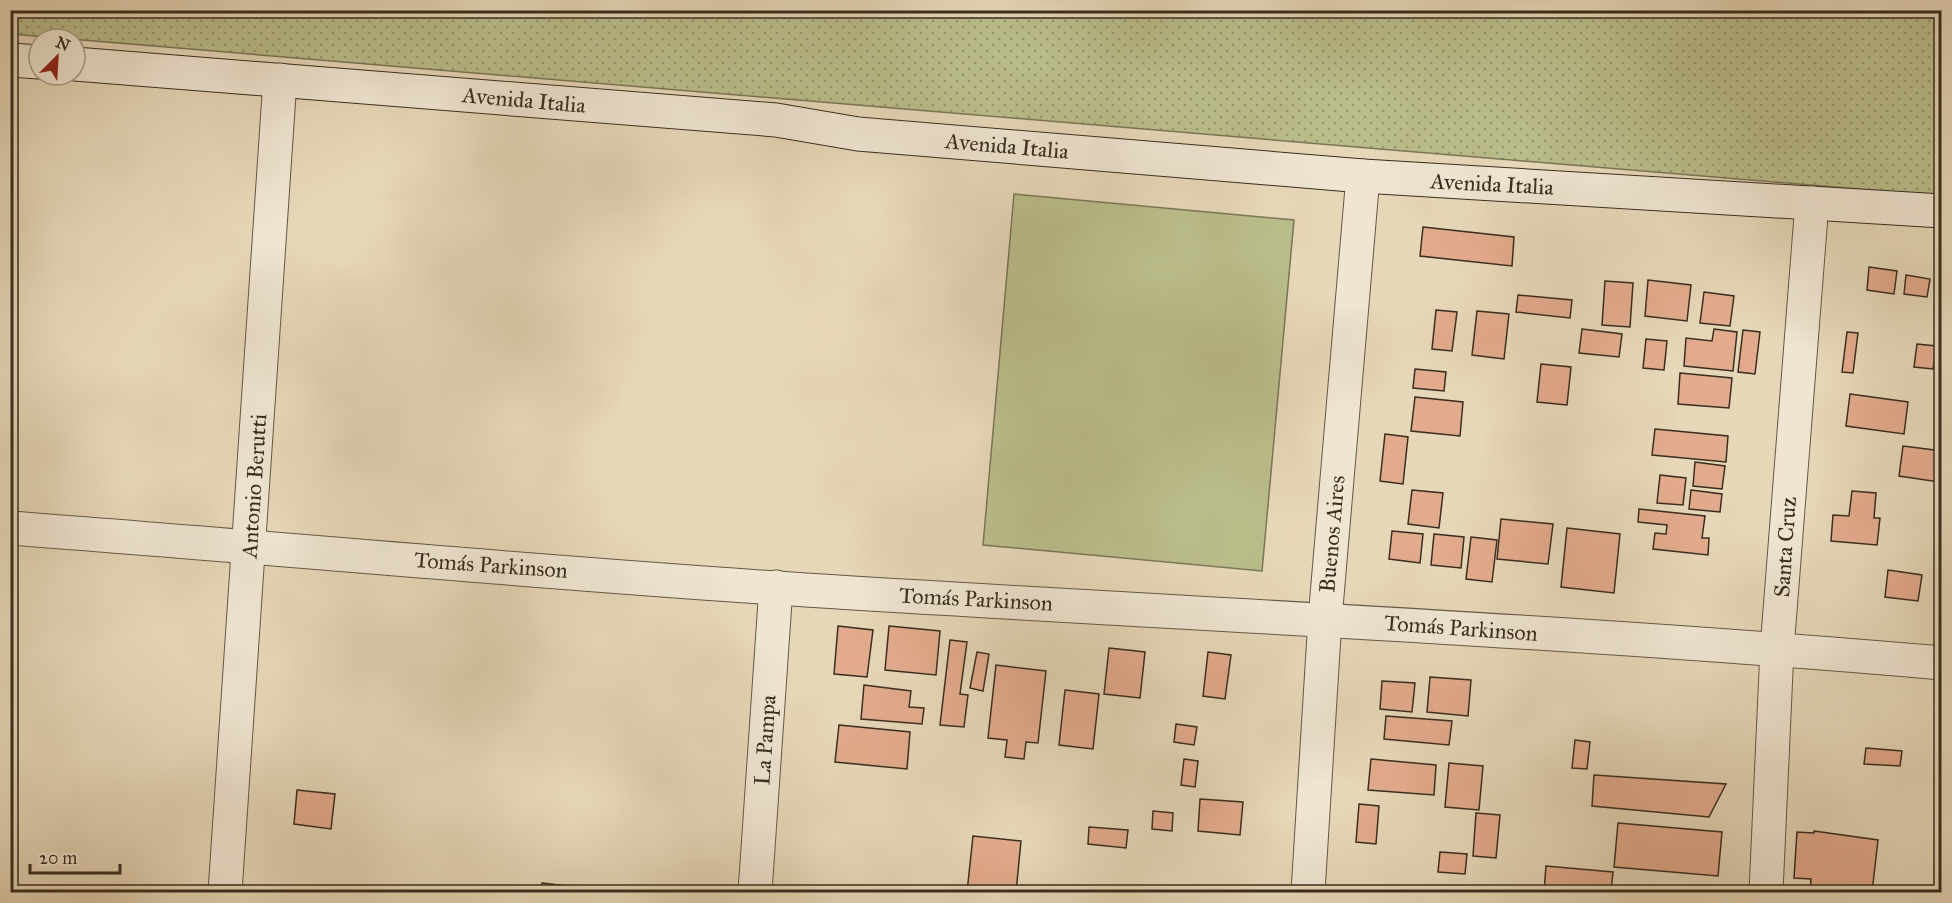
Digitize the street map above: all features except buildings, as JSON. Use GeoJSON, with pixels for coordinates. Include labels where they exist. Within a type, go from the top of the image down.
{"type":"FeatureCollection","features":[{"type":"Feature","properties":{"kind":"street"},"geometry":{"type":"LineString","coordinates":[[10,60],[27,61]]}},
{"type":"Feature","properties":{"kind":"street","name":"Avenida Italia"},"geometry":{"type":"LineString","coordinates":[[87,65],[776,120],[858,134],[1364,176],[1941,211]]}},
{"type":"Feature","properties":{"kind":"street","name":"Antonio Berutti"},"geometry":{"type":"LineString","coordinates":[[225,892],[280,80]]}},
{"type":"Feature","properties":{"kind":"street","name":"Buenos Aires"},"geometry":{"type":"LineString","coordinates":[[1308,892],[1325,619],[1364,176]]}},
{"type":"Feature","properties":{"kind":"street","name":"Santa Cruz"},"geometry":{"type":"LineString","coordinates":[[1766,892],[1777,649],[1812,203]]}},
{"type":"Feature","properties":{"kind":"street","name":"Tomás Parkinson"},"geometry":{"type":"LineString","coordinates":[[10,528],[776,587],[1325,619],[1777,649],[1941,663]]}},
{"type":"Feature","properties":{"kind":"street","name":"La Pampa"},"geometry":{"type":"LineString","coordinates":[[755,892],[776,587]]}},
{"type":"Feature","properties":{"kind":"green space"},"geometry":{"type":"Polygon","coordinates":[[[10,11],[1941,11],[1941,196],[87,40],[87,27],[27,27],[27,35],[11,34],[10,11]]]}},
{"type":"Feature","properties":{"kind":"green space"},"geometry":{"type":"Polygon","coordinates":[[[1014,194],[1294,220],[1262,571],[983,545],[1014,194]]]}}]}
